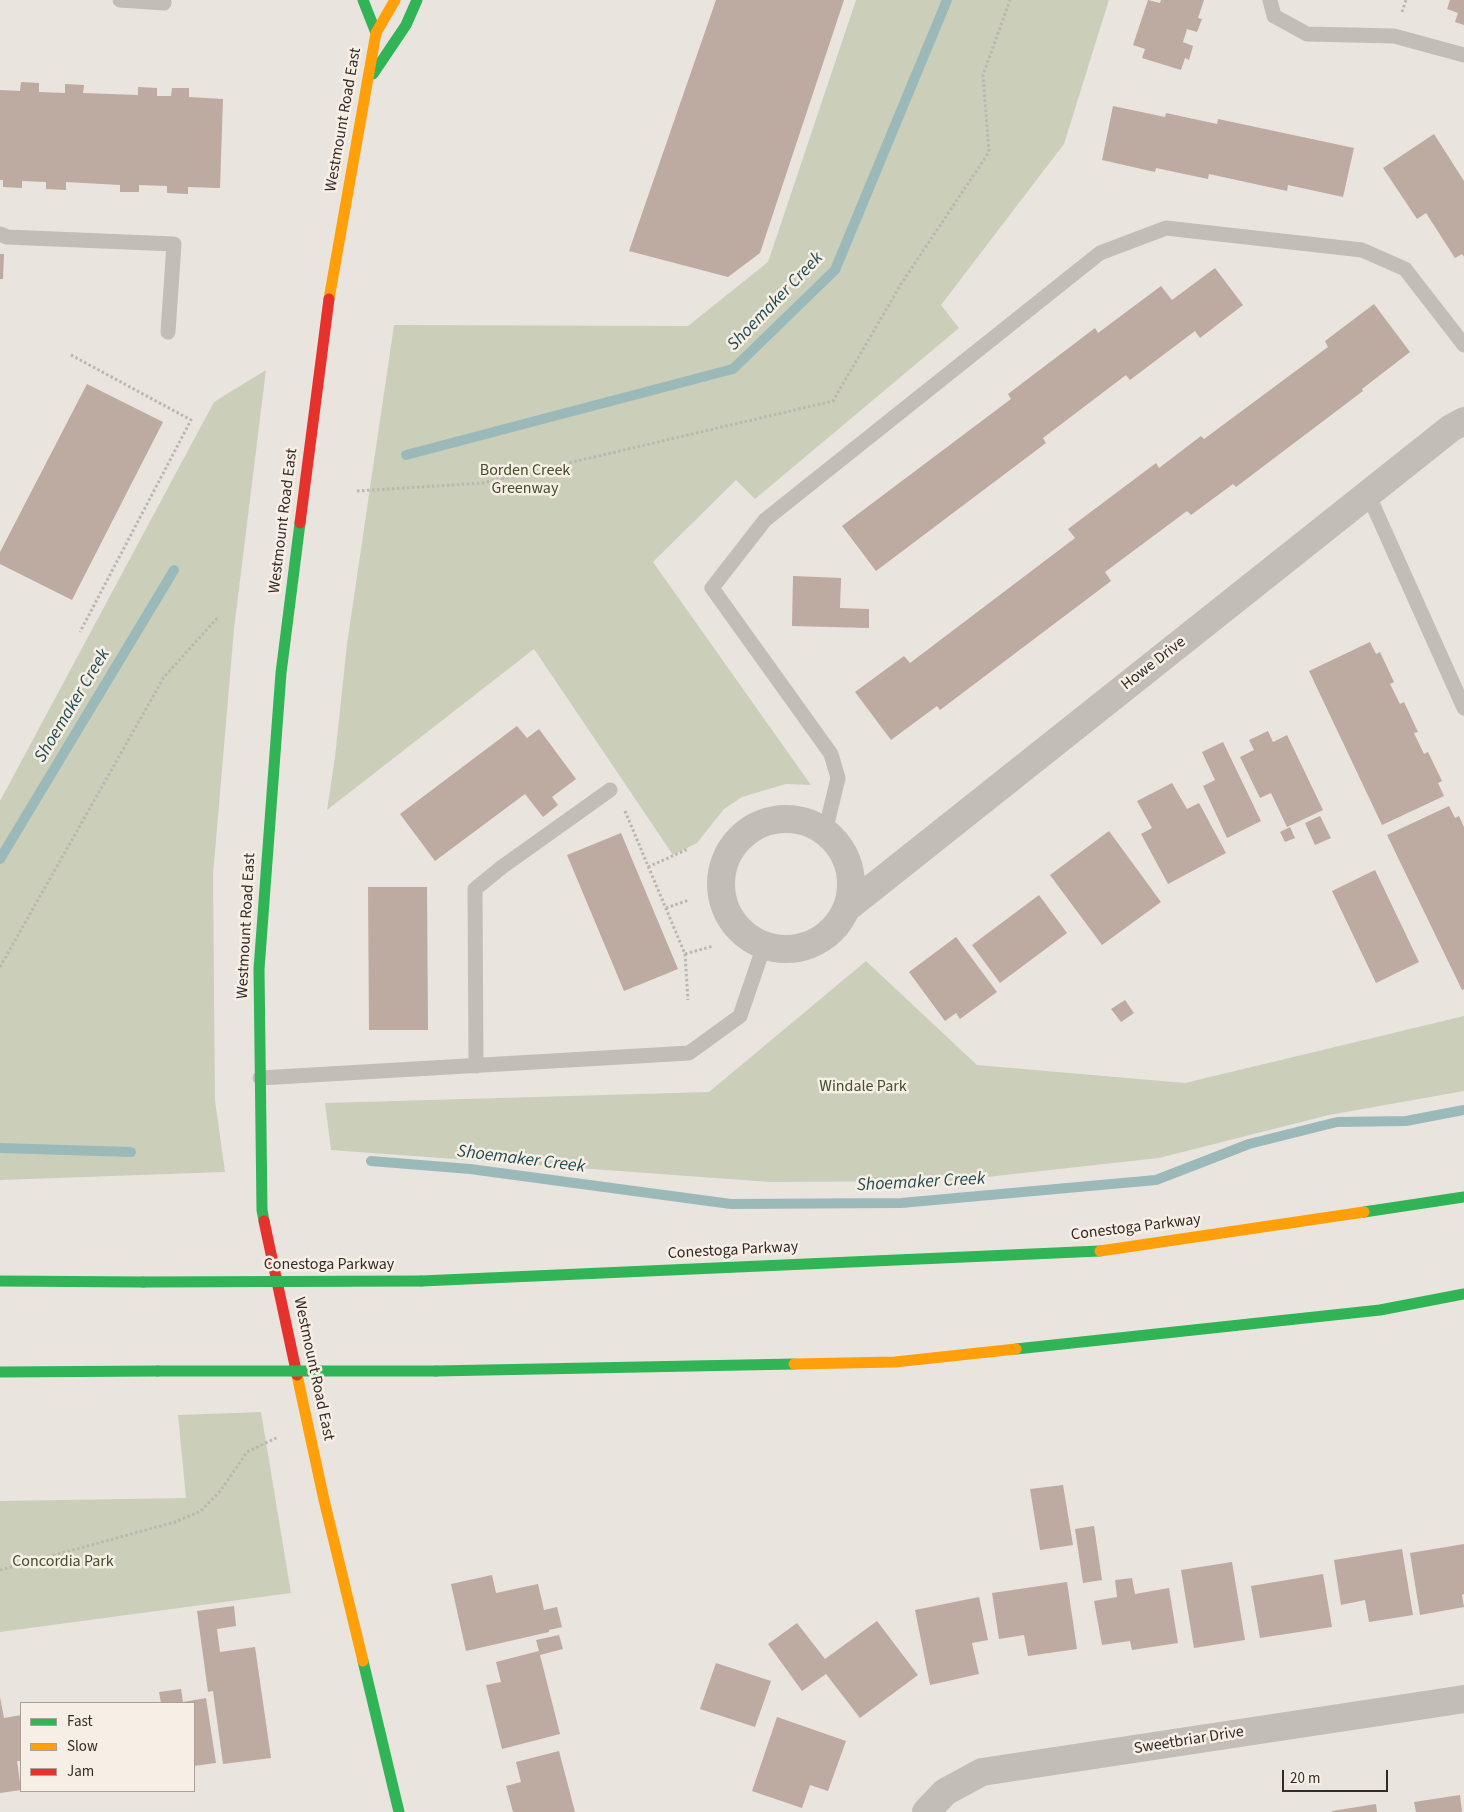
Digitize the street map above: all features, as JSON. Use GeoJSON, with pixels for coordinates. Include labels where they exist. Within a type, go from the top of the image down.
{"type":"FeatureCollection","features":[{"type":"Feature","properties":{"kind":"main road"},"geometry":{"type":"LineString","coordinates":[[363,0],[376,33]]}},
{"type":"Feature","properties":{"kind":"main road"},"geometry":{"type":"LineString","coordinates":[[376,33],[395,0]]}},
{"type":"Feature","properties":{"kind":"main road"},"geometry":{"type":"LineString","coordinates":[[367,84],[406,25],[417,0]]}},
{"type":"Feature","properties":{"kind":"main road","name":"Westmount Road East"},"geometry":{"type":"LineString","coordinates":[[376,33],[334,271],[281,673],[259,969],[260,1078],[262,1210],[324,1500],[399,1812]]}},
{"type":"Feature","properties":{"kind":"main road","name":"Conestoga Parkway"},"geometry":{"type":"LineString","coordinates":[[0,1281],[421,1281],[1096,1252],[1464,1198]]}},
{"type":"Feature","properties":{"kind":"main road"},"geometry":{"type":"LineString","coordinates":[[0,1372],[436,1371],[895,1362],[1380,1310],[1464,1294]]}},
{"type":"Feature","properties":{"kind":"street","name":"Howe Drive"},"geometry":{"type":"LineString","coordinates":[[847,908],[851,888],[849,867],[840,847],[825,832],[807,822],[787,819],[766,821],[748,830],[730,850],[724,862],[720,882],[723,902],[732,921],[746,936],[764,946],[784,949],[804,947],[822,939],[836,926],[847,908],[1451,428],[1464,421]]}},
{"type":"Feature","properties":{"kind":"street","name":"Sweetbriar Drive"},"geometry":{"type":"LineString","coordinates":[[926,1812],[945,1792],[982,1772],[1464,1699]]}},
{"type":"Feature","properties":{"kind":"lane"},"geometry":{"type":"LineString","coordinates":[[120,0],[164,3]]}},
{"type":"Feature","properties":{"kind":"lane"},"geometry":{"type":"LineString","coordinates":[[1270,0],[1274,16],[1307,34],[1394,36],[1464,55]]}},
{"type":"Feature","properties":{"kind":"lane"},"geometry":{"type":"LineString","coordinates":[[825,832],[838,778],[831,754],[712,588],[765,520],[1100,253],[1166,228],[1362,250],[1405,268],[1464,345]]}},
{"type":"Feature","properties":{"kind":"lane"},"geometry":{"type":"LineString","coordinates":[[0,234],[7,237],[174,244],[168,332]]}},
{"type":"Feature","properties":{"kind":"lane"},"geometry":{"type":"LineString","coordinates":[[1368,494],[1464,708]]}},
{"type":"Feature","properties":{"kind":"lane"},"geometry":{"type":"LineString","coordinates":[[476,1066],[475,890],[502,867],[610,790]]}},
{"type":"Feature","properties":{"kind":"lane"},"geometry":{"type":"LineString","coordinates":[[260,1078],[689,1053],[740,1016],[764,946]]}},
{"type":"Feature","properties":{"kind":"path"},"geometry":{"type":"LineString","coordinates":[[357,491],[483,483],[833,401],[901,284],[990,152],[983,75],[1010,0]]}},
{"type":"Feature","properties":{"kind":"path"},"geometry":{"type":"LineString","coordinates":[[71,355],[191,420],[80,632]]}},
{"type":"Feature","properties":{"kind":"path"},"geometry":{"type":"LineString","coordinates":[[0,967],[164,677],[219,616]]}},
{"type":"Feature","properties":{"kind":"path"},"geometry":{"type":"LineString","coordinates":[[610,790],[624,808],[685,954],[688,1000]]}},
{"type":"Feature","properties":{"kind":"path"},"geometry":{"type":"LineString","coordinates":[[648,867],[688,849]]}},
{"type":"Feature","properties":{"kind":"path"},"geometry":{"type":"LineString","coordinates":[[666,908],[689,900]]}},
{"type":"Feature","properties":{"kind":"path"},"geometry":{"type":"LineString","coordinates":[[685,954],[713,946]]}},
{"type":"Feature","properties":{"kind":"path"},"geometry":{"type":"LineString","coordinates":[[0,1570],[174,1522],[201,1512],[222,1490],[246,1452],[308,1423]]}},
{"type":"Feature","properties":{"kind":"green space","name":"Borden Creek Greenway"},"geometry":{"type":"Polygon","coordinates":[[[856,0],[1109,0],[1064,144],[941,305],[959,328],[755,499],[736,480],[653,562],[811,785],[786,784],[742,797],[724,809],[697,843],[673,855],[534,649],[327,810],[335,757],[347,644],[394,325],[688,326],[768,262],[856,0]]]}},
{"type":"Feature","properties":{"kind":"green space"},"geometry":{"type":"Polygon","coordinates":[[[266,370],[234,629],[213,875],[215,1100],[225,1172],[0,1180],[0,801],[214,402],[266,370]]]}},
{"type":"Feature","properties":{"kind":"green space","name":"Windale Park"},"geometry":{"type":"Polygon","coordinates":[[[866,961],[977,1065],[1185,1083],[1464,1016],[1464,1091],[1329,1115],[1159,1158],[951,1181],[770,1182],[331,1150],[325,1103],[709,1092],[866,961]]]}},
{"type":"Feature","properties":{"kind":"green space","name":"Concordia Park"},"geometry":{"type":"Polygon","coordinates":[[[261,1412],[291,1593],[0,1632],[0,1501],[186,1498],[178,1415],[261,1412]]]}},
{"type":"Feature","properties":{"kind":"building"},"geometry":{"type":"Polygon","coordinates":[[[716,0],[844,0],[760,253],[728,277],[629,251],[716,0]]]}},
{"type":"Feature","properties":{"kind":"building"},"geometry":{"type":"Polygon","coordinates":[[[1148,0],[1160,3],[1161,0],[1204,0],[1198,18],[1202,19],[1197,32],[1187,29],[1183,42],[1193,46],[1189,60],[1185,58],[1181,70],[1142,58],[1145,49],[1133,45],[1148,0]]]}},
{"type":"Feature","properties":{"kind":"building"},"geometry":{"type":"Polygon","coordinates":[[[1450,0],[1464,0],[1464,25],[1455,22],[1458,13],[1447,9],[1450,0]]]}},
{"type":"Feature","properties":{"kind":"building"},"geometry":{"type":"Polygon","coordinates":[[[21,82],[39,83],[39,92],[65,93],[65,84],[84,85],[83,93],[138,95],[138,87],[157,88],[157,96],[171,96],[172,88],[189,88],[189,97],[223,99],[220,188],[188,187],[188,194],[167,193],[167,186],[139,185],[139,192],[120,192],[120,185],[66,182],[66,190],[46,189],[46,182],[22,181],[22,188],[3,187],[3,180],[0,180],[0,90],[20,91],[21,82]]]}},
{"type":"Feature","properties":{"kind":"building"},"geometry":{"type":"Polygon","coordinates":[[[1113,106],[1165,117],[1166,113],[1217,124],[1218,119],[1354,148],[1343,197],[1288,185],[1287,191],[1209,174],[1208,179],[1156,168],[1155,172],[1102,160],[1113,106]]]}},
{"type":"Feature","properties":{"kind":"building"},"geometry":{"type":"Polygon","coordinates":[[[1434,134],[1464,181],[1464,257],[1462,254],[1455,258],[1426,213],[1417,219],[1383,168],[1434,134]]]}},
{"type":"Feature","properties":{"kind":"building"},"geometry":{"type":"Polygon","coordinates":[[[0,254],[4,254],[3,279],[0,279],[0,254]]]}},
{"type":"Feature","properties":{"kind":"building"},"geometry":{"type":"Polygon","coordinates":[[[1215,268],[1243,305],[1200,338],[1195,331],[1130,380],[1126,375],[1043,438],[1046,443],[876,571],[842,526],[1011,399],[1008,394],[1095,328],[1098,333],[1161,286],[1172,300],[1215,268]]]}},
{"type":"Feature","properties":{"kind":"building"},"geometry":{"type":"Polygon","coordinates":[[[1374,304],[1410,352],[1362,389],[1363,391],[1236,487],[1233,484],[1191,515],[1187,511],[1105,572],[1111,581],[940,710],[937,706],[891,740],[855,692],[904,656],[910,663],[1075,538],[1068,529],[1156,463],[1159,468],[1201,436],[1204,439],[1328,347],[1325,341],[1374,304]]]}},
{"type":"Feature","properties":{"kind":"building"},"geometry":{"type":"Polygon","coordinates":[[[87,384],[163,422],[72,600],[0,564],[0,552],[87,384]]]}},
{"type":"Feature","properties":{"kind":"building"},"geometry":{"type":"Polygon","coordinates":[[[793,576],[841,578],[840,608],[869,609],[869,628],[792,626],[793,576]]]}},
{"type":"Feature","properties":{"kind":"building"},"geometry":{"type":"Polygon","coordinates":[[[1370,642],[1376,654],[1380,652],[1394,682],[1390,684],[1400,704],[1404,702],[1418,732],[1414,733],[1424,754],[1428,752],[1442,781],[1438,783],[1444,796],[1382,825],[1309,671],[1370,642]]]}},
{"type":"Feature","properties":{"kind":"building"},"geometry":{"type":"Polygon","coordinates":[[[517,726],[527,738],[539,729],[576,779],[552,797],[558,805],[543,817],[525,794],[435,861],[400,814],[517,726]]]}},
{"type":"Feature","properties":{"kind":"building"},"geometry":{"type":"Polygon","coordinates":[[[1268,731],[1273,742],[1287,735],[1323,810],[1287,827],[1271,793],[1260,798],[1240,757],[1254,750],[1249,740],[1268,731]]]}},
{"type":"Feature","properties":{"kind":"building"},"geometry":{"type":"Polygon","coordinates":[[[1223,742],[1261,821],[1227,838],[1203,786],[1215,780],[1202,752],[1223,742]]]}},
{"type":"Feature","properties":{"kind":"building"},"geometry":{"type":"Polygon","coordinates":[[[1172,783],[1187,809],[1199,803],[1226,853],[1168,884],[1141,834],[1152,828],[1137,801],[1172,783]]]}},
{"type":"Feature","properties":{"kind":"building"},"geometry":{"type":"Polygon","coordinates":[[[1449,806],[1455,818],[1459,816],[1464,827],[1464,989],[1462,990],[1387,835],[1449,806]]]}},
{"type":"Feature","properties":{"kind":"building"},"geometry":{"type":"Polygon","coordinates":[[[1320,816],[1331,838],[1315,845],[1305,823],[1320,816]]]}},
{"type":"Feature","properties":{"kind":"building"},"geometry":{"type":"Polygon","coordinates":[[[1290,827],[1295,838],[1285,842],[1280,832],[1290,827]]]}},
{"type":"Feature","properties":{"kind":"building"},"geometry":{"type":"Polygon","coordinates":[[[1109,831],[1161,902],[1102,945],[1050,875],[1109,831]]]}},
{"type":"Feature","properties":{"kind":"building"},"geometry":{"type":"Polygon","coordinates":[[[621,833],[678,969],[624,991],[567,855],[621,833]]]}},
{"type":"Feature","properties":{"kind":"building"},"geometry":{"type":"Polygon","coordinates":[[[1375,870],[1419,962],[1376,983],[1332,891],[1375,870]]]}},
{"type":"Feature","properties":{"kind":"building"},"geometry":{"type":"Polygon","coordinates":[[[368,887],[427,887],[428,1030],[369,1030],[368,887]]]}},
{"type":"Feature","properties":{"kind":"building"},"geometry":{"type":"Polygon","coordinates":[[[1039,895],[1067,933],[1000,983],[972,945],[1039,895]]]}},
{"type":"Feature","properties":{"kind":"building"},"geometry":{"type":"Polygon","coordinates":[[[956,937],[997,992],[960,1019],[956,1013],[945,1021],[909,972],[956,937]]]}},
{"type":"Feature","properties":{"kind":"building"},"geometry":{"type":"Polygon","coordinates":[[[1125,1000],[1134,1013],[1121,1022],[1111,1009],[1125,1000]]]}},
{"type":"Feature","properties":{"kind":"building"},"geometry":{"type":"Polygon","coordinates":[[[1063,1485],[1073,1545],[1040,1550],[1030,1489],[1063,1485]]]}},
{"type":"Feature","properties":{"kind":"building"},"geometry":{"type":"Polygon","coordinates":[[[1094,1526],[1102,1580],[1083,1583],[1075,1529],[1094,1526]]]}},
{"type":"Feature","properties":{"kind":"building"},"geometry":{"type":"Polygon","coordinates":[[[1464,1544],[1464,1594],[1462,1595],[1464,1607],[1420,1615],[1410,1553],[1464,1544]]]}},
{"type":"Feature","properties":{"kind":"building"},"geometry":{"type":"Polygon","coordinates":[[[1402,1549],[1413,1615],[1369,1622],[1365,1600],[1341,1605],[1334,1560],[1402,1549]]]}},
{"type":"Feature","properties":{"kind":"building"},"geometry":{"type":"Polygon","coordinates":[[[1232,1562],[1245,1640],[1194,1648],[1181,1570],[1232,1562]]]}},
{"type":"Feature","properties":{"kind":"building"},"geometry":{"type":"Polygon","coordinates":[[[1323,1574],[1332,1627],[1260,1638],[1251,1586],[1323,1574]]]}},
{"type":"Feature","properties":{"kind":"building"},"geometry":{"type":"Polygon","coordinates":[[[492,1575],[496,1593],[538,1584],[544,1610],[557,1607],[562,1627],[549,1630],[549,1632],[466,1651],[451,1584],[492,1575]]]}},
{"type":"Feature","properties":{"kind":"building"},"geometry":{"type":"Polygon","coordinates":[[[1132,1578],[1135,1594],[1169,1588],[1178,1643],[1132,1650],[1130,1641],[1102,1645],[1094,1601],[1117,1597],[1115,1580],[1132,1578]]]}},
{"type":"Feature","properties":{"kind":"building"},"geometry":{"type":"Polygon","coordinates":[[[1067,1582],[1077,1649],[1028,1656],[1024,1635],[999,1639],[992,1593],[1067,1582]]]}},
{"type":"Feature","properties":{"kind":"building"},"geometry":{"type":"Polygon","coordinates":[[[979,1597],[988,1640],[972,1643],[979,1674],[930,1685],[915,1610],[979,1597]]]}},
{"type":"Feature","properties":{"kind":"building"},"geometry":{"type":"Polygon","coordinates":[[[234,1606],[236,1626],[217,1629],[220,1652],[255,1647],[271,1758],[223,1764],[213,1691],[208,1692],[197,1611],[234,1606]]]}},
{"type":"Feature","properties":{"kind":"building"},"geometry":{"type":"Polygon","coordinates":[[[877,1621],[918,1675],[860,1718],[826,1674],[802,1691],[768,1644],[797,1623],[825,1659],[877,1621]]]}},
{"type":"Feature","properties":{"kind":"building"},"geometry":{"type":"Polygon","coordinates":[[[559,1635],[563,1649],[540,1655],[560,1734],[502,1749],[486,1685],[501,1682],[496,1662],[539,1651],[536,1640],[559,1635]]]}},
{"type":"Feature","properties":{"kind":"building"},"geometry":{"type":"Polygon","coordinates":[[[716,1663],[771,1681],[755,1727],[700,1709],[716,1663]]]}},
{"type":"Feature","properties":{"kind":"building"},"geometry":{"type":"Polygon","coordinates":[[[181,1689],[183,1702],[161,1702],[159,1692],[181,1689]]]}},
{"type":"Feature","properties":{"kind":"building"},"geometry":{"type":"Polygon","coordinates":[[[0,1697],[4,1718],[20,1715],[20,1761],[17,1761],[20,1790],[0,1793],[0,1697]]]}},
{"type":"Feature","properties":{"kind":"building"},"geometry":{"type":"Polygon","coordinates":[[[206,1698],[216,1763],[195,1766],[195,1702],[183,1702],[206,1698]]]}},
{"type":"Feature","properties":{"kind":"building"},"geometry":{"type":"Polygon","coordinates":[[[777,1717],[846,1741],[828,1791],[810,1785],[802,1808],[752,1791],[777,1717]]]}},
{"type":"Feature","properties":{"kind":"building"},"geometry":{"type":"Polygon","coordinates":[[[559,1751],[575,1812],[513,1812],[506,1786],[521,1782],[516,1762],[559,1751]]]}},
{"type":"Feature","properties":{"kind":"building"},"geometry":{"type":"Polygon","coordinates":[[[1460,1795],[1462,1812],[1416,1812],[1414,1802],[1460,1795]]]}},
{"type":"Feature","properties":{"kind":"building"},"geometry":{"type":"Polygon","coordinates":[[[1376,1804],[1377,1812],[1332,1812],[1332,1811],[1376,1804]]]}},
{"type":"Feature","properties":{"kind":"waterway","name":"Shoemaker Creek"},"geometry":{"type":"LineString","coordinates":[[406,455],[733,369],[835,270],[947,0]]}},
{"type":"Feature","properties":{"kind":"waterway","name":"Shoemaker Creek"},"geometry":{"type":"LineString","coordinates":[[0,859],[174,570]]}},
{"type":"Feature","properties":{"kind":"waterway","name":"Shoemaker Creek"},"geometry":{"type":"LineString","coordinates":[[371,1161],[470,1169],[731,1204],[901,1203],[1156,1180],[1249,1144],[1337,1122],[1406,1121],[1464,1110]]}},
{"type":"Feature","properties":{"kind":"waterway","name":"Shoemaker Creek"},"geometry":{"type":"LineString","coordinates":[[0,1148],[131,1152]]}},
{"type":"Feature","properties":{"kind":"traffic: fast"},"geometry":{"type":"LineString","coordinates":[[363,0],[376,33]]}},
{"type":"Feature","properties":{"kind":"traffic: fast"},"geometry":{"type":"LineString","coordinates":[[373,74],[406,25],[417,0]]}},
{"type":"Feature","properties":{"kind":"traffic: fast"},"geometry":{"type":"LineString","coordinates":[[264,1221],[262,1210],[259,969],[281,673],[300,523]]}},
{"type":"Feature","properties":{"kind":"traffic: fast"},"geometry":{"type":"LineString","coordinates":[[1364,1212],[1464,1197]]}},
{"type":"Feature","properties":{"kind":"traffic: fast"},"geometry":{"type":"LineString","coordinates":[[421,1281],[1100,1251]]}},
{"type":"Feature","properties":{"kind":"traffic: fast"},"geometry":{"type":"LineString","coordinates":[[0,1281],[143,1282]]}},
{"type":"Feature","properties":{"kind":"traffic: fast"},"geometry":{"type":"LineString","coordinates":[[143,1282],[421,1281]]}},
{"type":"Feature","properties":{"kind":"traffic: fast"},"geometry":{"type":"LineString","coordinates":[[1016,1349],[1380,1310],[1464,1294]]}},
{"type":"Feature","properties":{"kind":"traffic: fast"},"geometry":{"type":"LineString","coordinates":[[436,1371],[794,1364]]}},
{"type":"Feature","properties":{"kind":"traffic: fast"},"geometry":{"type":"LineString","coordinates":[[0,1372],[158,1371]]}},
{"type":"Feature","properties":{"kind":"traffic: fast"},"geometry":{"type":"LineString","coordinates":[[158,1371],[436,1371]]}},
{"type":"Feature","properties":{"kind":"traffic: fast"},"geometry":{"type":"LineString","coordinates":[[363,1661],[399,1812]]}},
{"type":"Feature","properties":{"kind":"traffic: slow"},"geometry":{"type":"LineString","coordinates":[[329,299],[376,33],[395,0]]}},
{"type":"Feature","properties":{"kind":"traffic: slow"},"geometry":{"type":"LineString","coordinates":[[1100,1251],[1364,1212]]}},
{"type":"Feature","properties":{"kind":"traffic: slow"},"geometry":{"type":"LineString","coordinates":[[794,1364],[895,1362],[1016,1349]]}},
{"type":"Feature","properties":{"kind":"traffic: slow"},"geometry":{"type":"LineString","coordinates":[[297,1375],[324,1500],[363,1661]]}},
{"type":"Feature","properties":{"kind":"traffic: jam"},"geometry":{"type":"LineString","coordinates":[[300,523],[329,299]]}},
{"type":"Feature","properties":{"kind":"traffic: jam"},"geometry":{"type":"LineString","coordinates":[[264,1221],[297,1375]]}}]}
